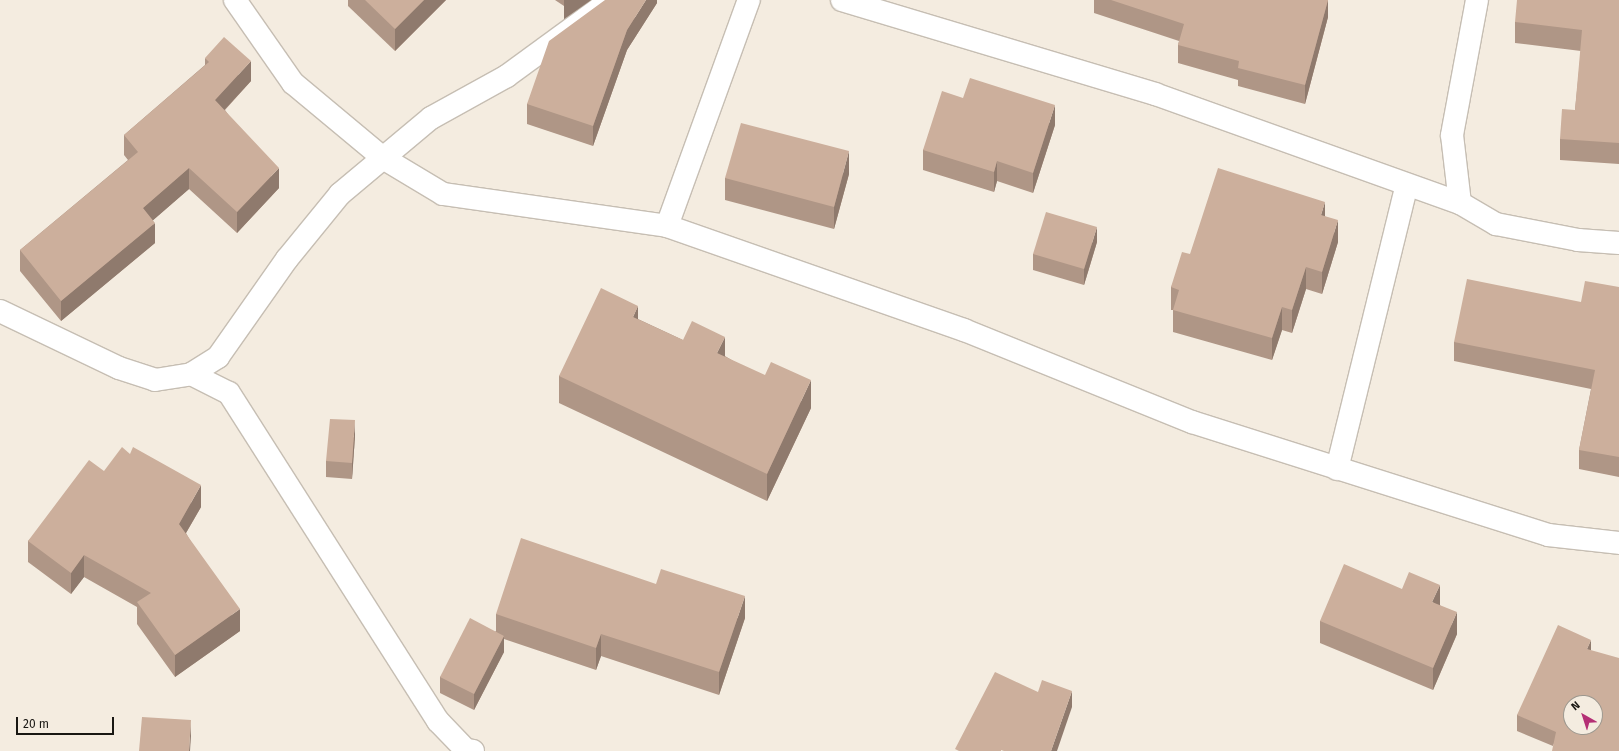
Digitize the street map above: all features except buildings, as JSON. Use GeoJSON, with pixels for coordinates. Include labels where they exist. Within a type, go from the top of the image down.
{"type":"FeatureCollection","features":[{"type":"Feature","properties":{"kind":"street"},"geometry":{"type":"LineString","coordinates":[[234,0],[293,83],[383,158],[443,194],[667,226],[964,330],[1192,422],[1548,535],[1619,543]]}},
{"type":"Feature","properties":{"kind":"street"},"geometry":{"type":"LineString","coordinates":[[0,311],[119,368],[155,380],[191,374],[218,357],[287,259],[335,200],[431,118],[507,76],[611,0]]}},
{"type":"Feature","properties":{"kind":"street"},"geometry":{"type":"LineString","coordinates":[[667,226],[749,0]]}},
{"type":"Feature","properties":{"kind":"street"},"geometry":{"type":"LineString","coordinates":[[842,0],[1155,94],[1460,203],[1496,224],[1578,240],[1619,243]]}},
{"type":"Feature","properties":{"kind":"street"},"geometry":{"type":"LineString","coordinates":[[1460,203],[1452,135],[1477,0]]}},
{"type":"Feature","properties":{"kind":"street"},"geometry":{"type":"LineString","coordinates":[[1337,469],[1407,185]]}},
{"type":"Feature","properties":{"kind":"street"},"geometry":{"type":"LineString","coordinates":[[191,374],[229,393],[438,720],[466,750],[473,751]]}}]}
